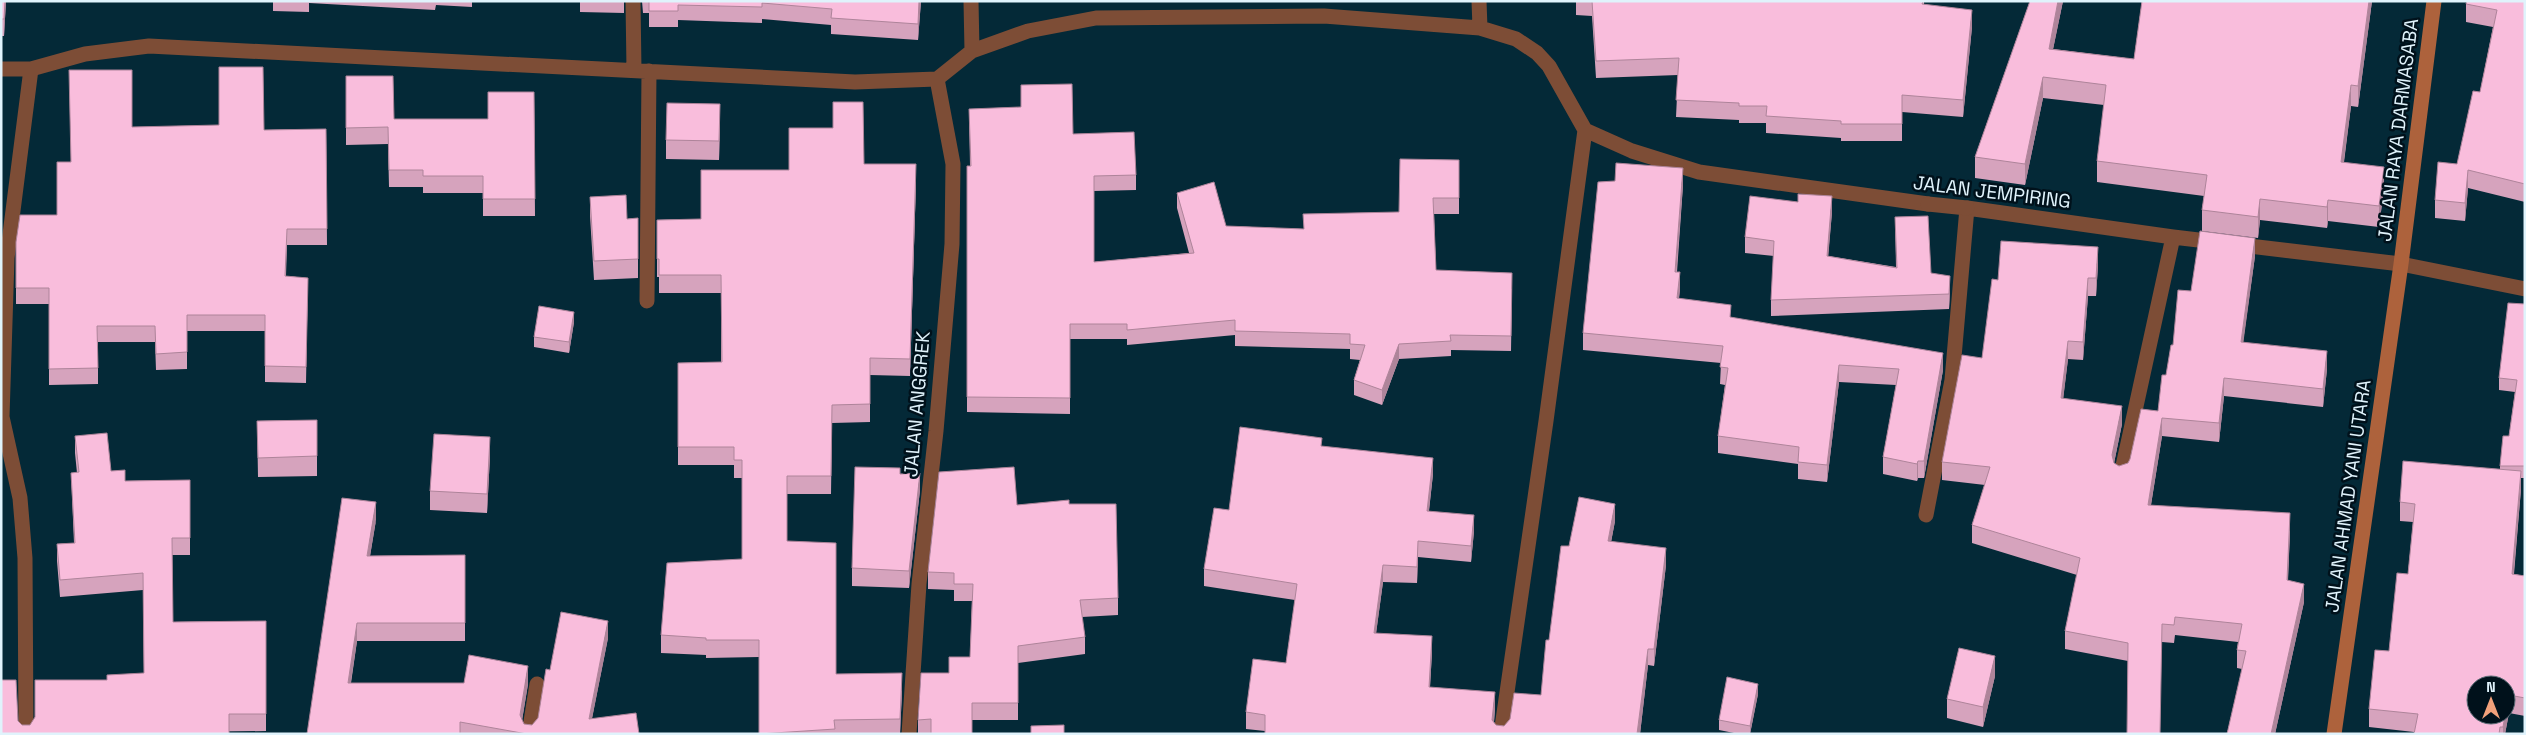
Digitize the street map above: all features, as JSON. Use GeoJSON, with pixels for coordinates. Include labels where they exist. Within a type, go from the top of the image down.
{"type":"FeatureCollection","features":[{"type":"Feature","properties":{"kind":"main road","name":"JALAN RAYA DARMASABA"},"geometry":{"type":"LineString","coordinates":[[2401,264],[2434,1]]}},
{"type":"Feature","properties":{"kind":"main road","name":"JALAN AHMAD YANI UTARA"},"geometry":{"type":"LineString","coordinates":[[2334,734],[2401,264]]}},
{"type":"Feature","properties":{"kind":"street"},"geometry":{"type":"LineString","coordinates":[[632,1],[641,70],[646,301]]}},
{"type":"Feature","properties":{"kind":"street"},"geometry":{"type":"LineString","coordinates":[[971,1],[972,51]]}},
{"type":"Feature","properties":{"kind":"street"},"geometry":{"type":"LineString","coordinates":[[1479,1],[1480,28]]}},
{"type":"Feature","properties":{"kind":"street"},"geometry":{"type":"LineString","coordinates":[[1,69],[30,69],[85,54],[149,46],[855,82],[937,79],[972,51],[1028,31],[1096,18],[1324,16],[1480,28],[1516,39],[1537,54],[1549,66],[1584,130],[1546,420],[1501,734]]}},
{"type":"Feature","properties":{"kind":"street"},"geometry":{"type":"LineString","coordinates":[[26,734],[25,558],[20,498],[2,417],[7,258],[30,69]]}},
{"type":"Feature","properties":{"kind":"street","name":"JALAN ANGGREK"},"geometry":{"type":"LineString","coordinates":[[909,734],[919,584],[936,431],[952,244],[953,164],[937,79]]}},
{"type":"Feature","properties":{"kind":"street","name":"JALAN JEMPIRING"},"geometry":{"type":"LineString","coordinates":[[1584,130],[1632,151],[1699,172],[2173,237],[2401,264],[2525,289]]}},
{"type":"Feature","properties":{"kind":"street"},"geometry":{"type":"LineString","coordinates":[[1926,515],[1952,380],[1966,208]]}},
{"type":"Feature","properties":{"kind":"street"},"geometry":{"type":"LineString","coordinates":[[2121,475],[2173,237]]}},
{"type":"Feature","properties":{"kind":"street"},"geometry":{"type":"LineString","coordinates":[[529,734],[538,684]]}},
{"type":"Feature","properties":{"kind":"building"},"geometry":{"type":"Polygon","coordinates":[[[1,1],[5,1],[4,19],[1,19],[1,1]]]}},
{"type":"Feature","properties":{"kind":"building"},"geometry":{"type":"Polygon","coordinates":[[[649,1],[919,1],[918,24],[831,18],[832,9],[762,3],[762,7],[678,5],[678,11],[649,11],[649,1]]]}},
{"type":"Feature","properties":{"kind":"building"},"geometry":{"type":"Polygon","coordinates":[[[1592,1],[1923,1],[1922,4],[1972,10],[1963,100],[1902,95],[1902,124],[1841,124],[1841,121],[1766,116],[1767,106],[1739,106],[1739,103],[1676,100],[1679,58],[1596,61],[1592,1]]]}},
{"type":"Feature","properties":{"kind":"building"},"geometry":{"type":"Polygon","coordinates":[[[2030,1],[2058,1],[2049,49],[2134,59],[2142,1],[2369,1],[2358,86],[2351,85],[2341,162],[2384,167],[2379,206],[2328,200],[2327,207],[2260,199],[2258,217],[2202,210],[2207,175],[2097,161],[2106,85],[2043,77],[2025,164],[1975,157],[2030,1]]]}},
{"type":"Feature","properties":{"kind":"building"},"geometry":{"type":"Polygon","coordinates":[[[2467,1],[2525,1],[2525,184],[2468,170],[2465,203],[2435,200],[2438,162],[2457,164],[2473,91],[2480,92],[2497,10],[2466,4],[2467,1]]]}},
{"type":"Feature","properties":{"kind":"building"},"geometry":{"type":"Polygon","coordinates":[[[219,67],[263,67],[264,130],[326,129],[327,229],[287,229],[285,276],[308,278],[306,367],[265,366],[265,315],[187,315],[187,352],[156,354],[155,326],[97,326],[98,368],[49,369],[49,288],[16,288],[16,242],[20,215],[57,215],[57,162],[71,162],[69,70],[132,70],[132,127],[219,125],[219,67]]]}},
{"type":"Feature","properties":{"kind":"building"},"geometry":{"type":"Polygon","coordinates":[[[346,76],[393,76],[394,119],[488,119],[488,92],[534,92],[535,199],[483,199],[483,176],[423,176],[423,170],[389,170],[388,127],[346,128],[346,76]]]}},
{"type":"Feature","properties":{"kind":"building"},"geometry":{"type":"Polygon","coordinates":[[[1072,84],[1073,134],[1134,132],[1136,175],[1094,176],[1094,262],[1194,253],[1177,193],[1214,182],[1226,226],[1304,229],[1303,214],[1399,212],[1400,159],[1459,160],[1459,198],[1433,198],[1436,270],[1512,273],[1511,336],[1450,335],[1451,341],[1399,344],[1382,390],[1354,380],[1365,345],[1350,344],[1350,334],[1235,331],[1235,320],[1127,330],[1127,324],[1070,324],[1070,398],[967,397],[967,166],[971,166],[969,109],[1021,107],[1021,85],[1072,84]]]}},
{"type":"Feature","properties":{"kind":"building"},"geometry":{"type":"Polygon","coordinates":[[[833,102],[863,102],[864,164],[916,164],[910,359],[870,358],[870,404],[832,405],[831,476],[787,476],[787,541],[836,543],[836,674],[902,673],[900,719],[834,720],[835,729],[759,734],[759,640],[706,640],[706,638],[661,635],[667,563],[742,559],[742,460],[734,460],[734,447],[678,447],[678,363],[722,362],[721,275],[659,275],[657,220],[701,219],[701,170],[789,170],[789,128],[833,128],[833,102]]]}},
{"type":"Feature","properties":{"kind":"building"},"geometry":{"type":"Polygon","coordinates":[[[667,103],[720,104],[719,141],[666,140],[667,103]]]}},
{"type":"Feature","properties":{"kind":"building"},"geometry":{"type":"Polygon","coordinates":[[[1616,163],[1683,168],[1675,272],[1680,272],[1677,298],[1731,305],[1730,317],[1943,353],[1924,461],[1918,461],[1917,464],[1883,457],[1899,369],[1839,365],[1827,465],[1798,462],[1799,447],[1718,436],[1728,368],[1720,367],[1723,346],[1583,333],[1598,182],[1615,181],[1616,163]]]}},
{"type":"Feature","properties":{"kind":"building"},"geometry":{"type":"Polygon","coordinates":[[[1798,194],[1832,196],[1827,256],[1897,268],[1895,217],[1928,216],[1931,273],[1950,276],[1949,294],[1771,300],[1774,241],[1745,237],[1750,196],[1798,202],[1798,194]]]}},
{"type":"Feature","properties":{"kind":"building"},"geometry":{"type":"Polygon","coordinates":[[[626,195],[627,219],[638,218],[638,259],[594,261],[590,197],[626,195]]]}},
{"type":"Feature","properties":{"kind":"building"},"geometry":{"type":"Polygon","coordinates":[[[2200,231],[2255,238],[2241,342],[2327,351],[2323,389],[2224,378],[2219,423],[2162,418],[2148,505],[2290,513],[2287,580],[2304,584],[2271,734],[2227,734],[2246,651],[2237,650],[2242,624],[2175,617],[2174,625],[2162,624],[2160,734],[2127,734],[2128,643],[2065,631],[2080,558],[1972,525],[1990,467],[1942,462],[1962,355],[1982,358],[1992,279],[1998,280],[2001,241],[2098,247],[2096,278],[2088,278],[2083,342],[2068,341],[2061,398],[2122,406],[2112,455],[2114,463],[2119,466],[2128,463],[2130,459],[2141,409],[2158,411],[2162,375],[2166,375],[2171,345],[2173,345],[2178,290],[2191,291],[2200,231]]]}},
{"type":"Feature","properties":{"kind":"building"},"geometry":{"type":"Polygon","coordinates":[[[2508,303],[2525,304],[2525,466],[2500,466],[2503,436],[2509,436],[2517,380],[2499,378],[2508,303]]]}},
{"type":"Feature","properties":{"kind":"building"},"geometry":{"type":"Polygon","coordinates":[[[539,306],[574,312],[569,342],[534,337],[539,306]]]}},
{"type":"Feature","properties":{"kind":"building"},"geometry":{"type":"Polygon","coordinates":[[[317,420],[317,456],[258,458],[257,421],[317,420]]]}},
{"type":"Feature","properties":{"kind":"building"},"geometry":{"type":"Polygon","coordinates":[[[1240,427],[1322,438],[1321,446],[1433,458],[1427,511],[1474,515],[1471,546],[1418,541],[1417,567],[1383,565],[1374,633],[1432,636],[1429,687],[1495,692],[1492,720],[1496,725],[1504,726],[1510,719],[1514,693],[1541,695],[1546,640],[1549,640],[1561,546],[1569,546],[1579,497],[1615,504],[1608,541],[1666,548],[1654,649],[1648,649],[1637,734],[1265,734],[1265,715],[1246,712],[1253,659],[1286,663],[1297,584],[1204,569],[1214,508],[1229,510],[1240,427]]]}},
{"type":"Feature","properties":{"kind":"building"},"geometry":{"type":"Polygon","coordinates":[[[107,433],[111,471],[125,470],[125,481],[190,480],[190,538],[172,538],[173,622],[266,621],[266,714],[229,714],[229,734],[1,734],[1,680],[16,680],[18,721],[22,725],[30,725],[35,717],[35,680],[107,680],[107,675],[144,673],[143,573],[60,580],[57,544],[75,543],[71,473],[79,472],[75,436],[107,433]]]}},
{"type":"Feature","properties":{"kind":"building"},"geometry":{"type":"Polygon","coordinates":[[[434,434],[490,437],[487,494],[430,491],[434,434]]]}},
{"type":"Feature","properties":{"kind":"building"},"geometry":{"type":"Polygon","coordinates":[[[2403,461],[2521,471],[2512,574],[2525,576],[2525,698],[2516,696],[2516,675],[2466,675],[2466,725],[2503,725],[2503,727],[2500,727],[2499,734],[2414,734],[2418,714],[2369,709],[2375,650],[2389,651],[2397,573],[2408,574],[2415,504],[2400,502],[2403,461]]]}},
{"type":"Feature","properties":{"kind":"building"},"geometry":{"type":"Polygon","coordinates":[[[855,467],[900,468],[900,474],[920,473],[909,571],[852,568],[855,467]]]}},
{"type":"Feature","properties":{"kind":"building"},"geometry":{"type":"Polygon","coordinates":[[[1014,467],[1017,505],[1069,500],[1069,504],[1116,504],[1118,598],[1080,600],[1085,637],[1018,646],[1018,703],[972,703],[972,734],[931,734],[931,719],[918,720],[921,673],[949,673],[949,657],[970,657],[973,584],[954,584],[954,573],[928,572],[939,472],[1014,467]]]}},
{"type":"Feature","properties":{"kind":"building"},"geometry":{"type":"Polygon","coordinates":[[[342,498],[376,502],[367,556],[465,555],[465,623],[357,623],[348,683],[464,683],[469,655],[528,666],[520,715],[524,724],[532,725],[538,718],[546,669],[550,670],[561,612],[608,621],[589,719],[636,713],[639,734],[527,734],[460,722],[460,734],[307,734],[342,498]]]}},
{"type":"Feature","properties":{"kind":"building"},"geometry":{"type":"Polygon","coordinates":[[[1959,648],[1995,656],[1983,707],[1947,699],[1959,648]]]}},
{"type":"Feature","properties":{"kind":"building"},"geometry":{"type":"Polygon","coordinates":[[[1727,677],[1758,684],[1750,726],[1719,720],[1727,677]]]}},
{"type":"Feature","properties":{"kind":"building"},"geometry":{"type":"Polygon","coordinates":[[[1064,725],[1064,734],[1031,734],[1031,726],[1064,725]]]}}]}
